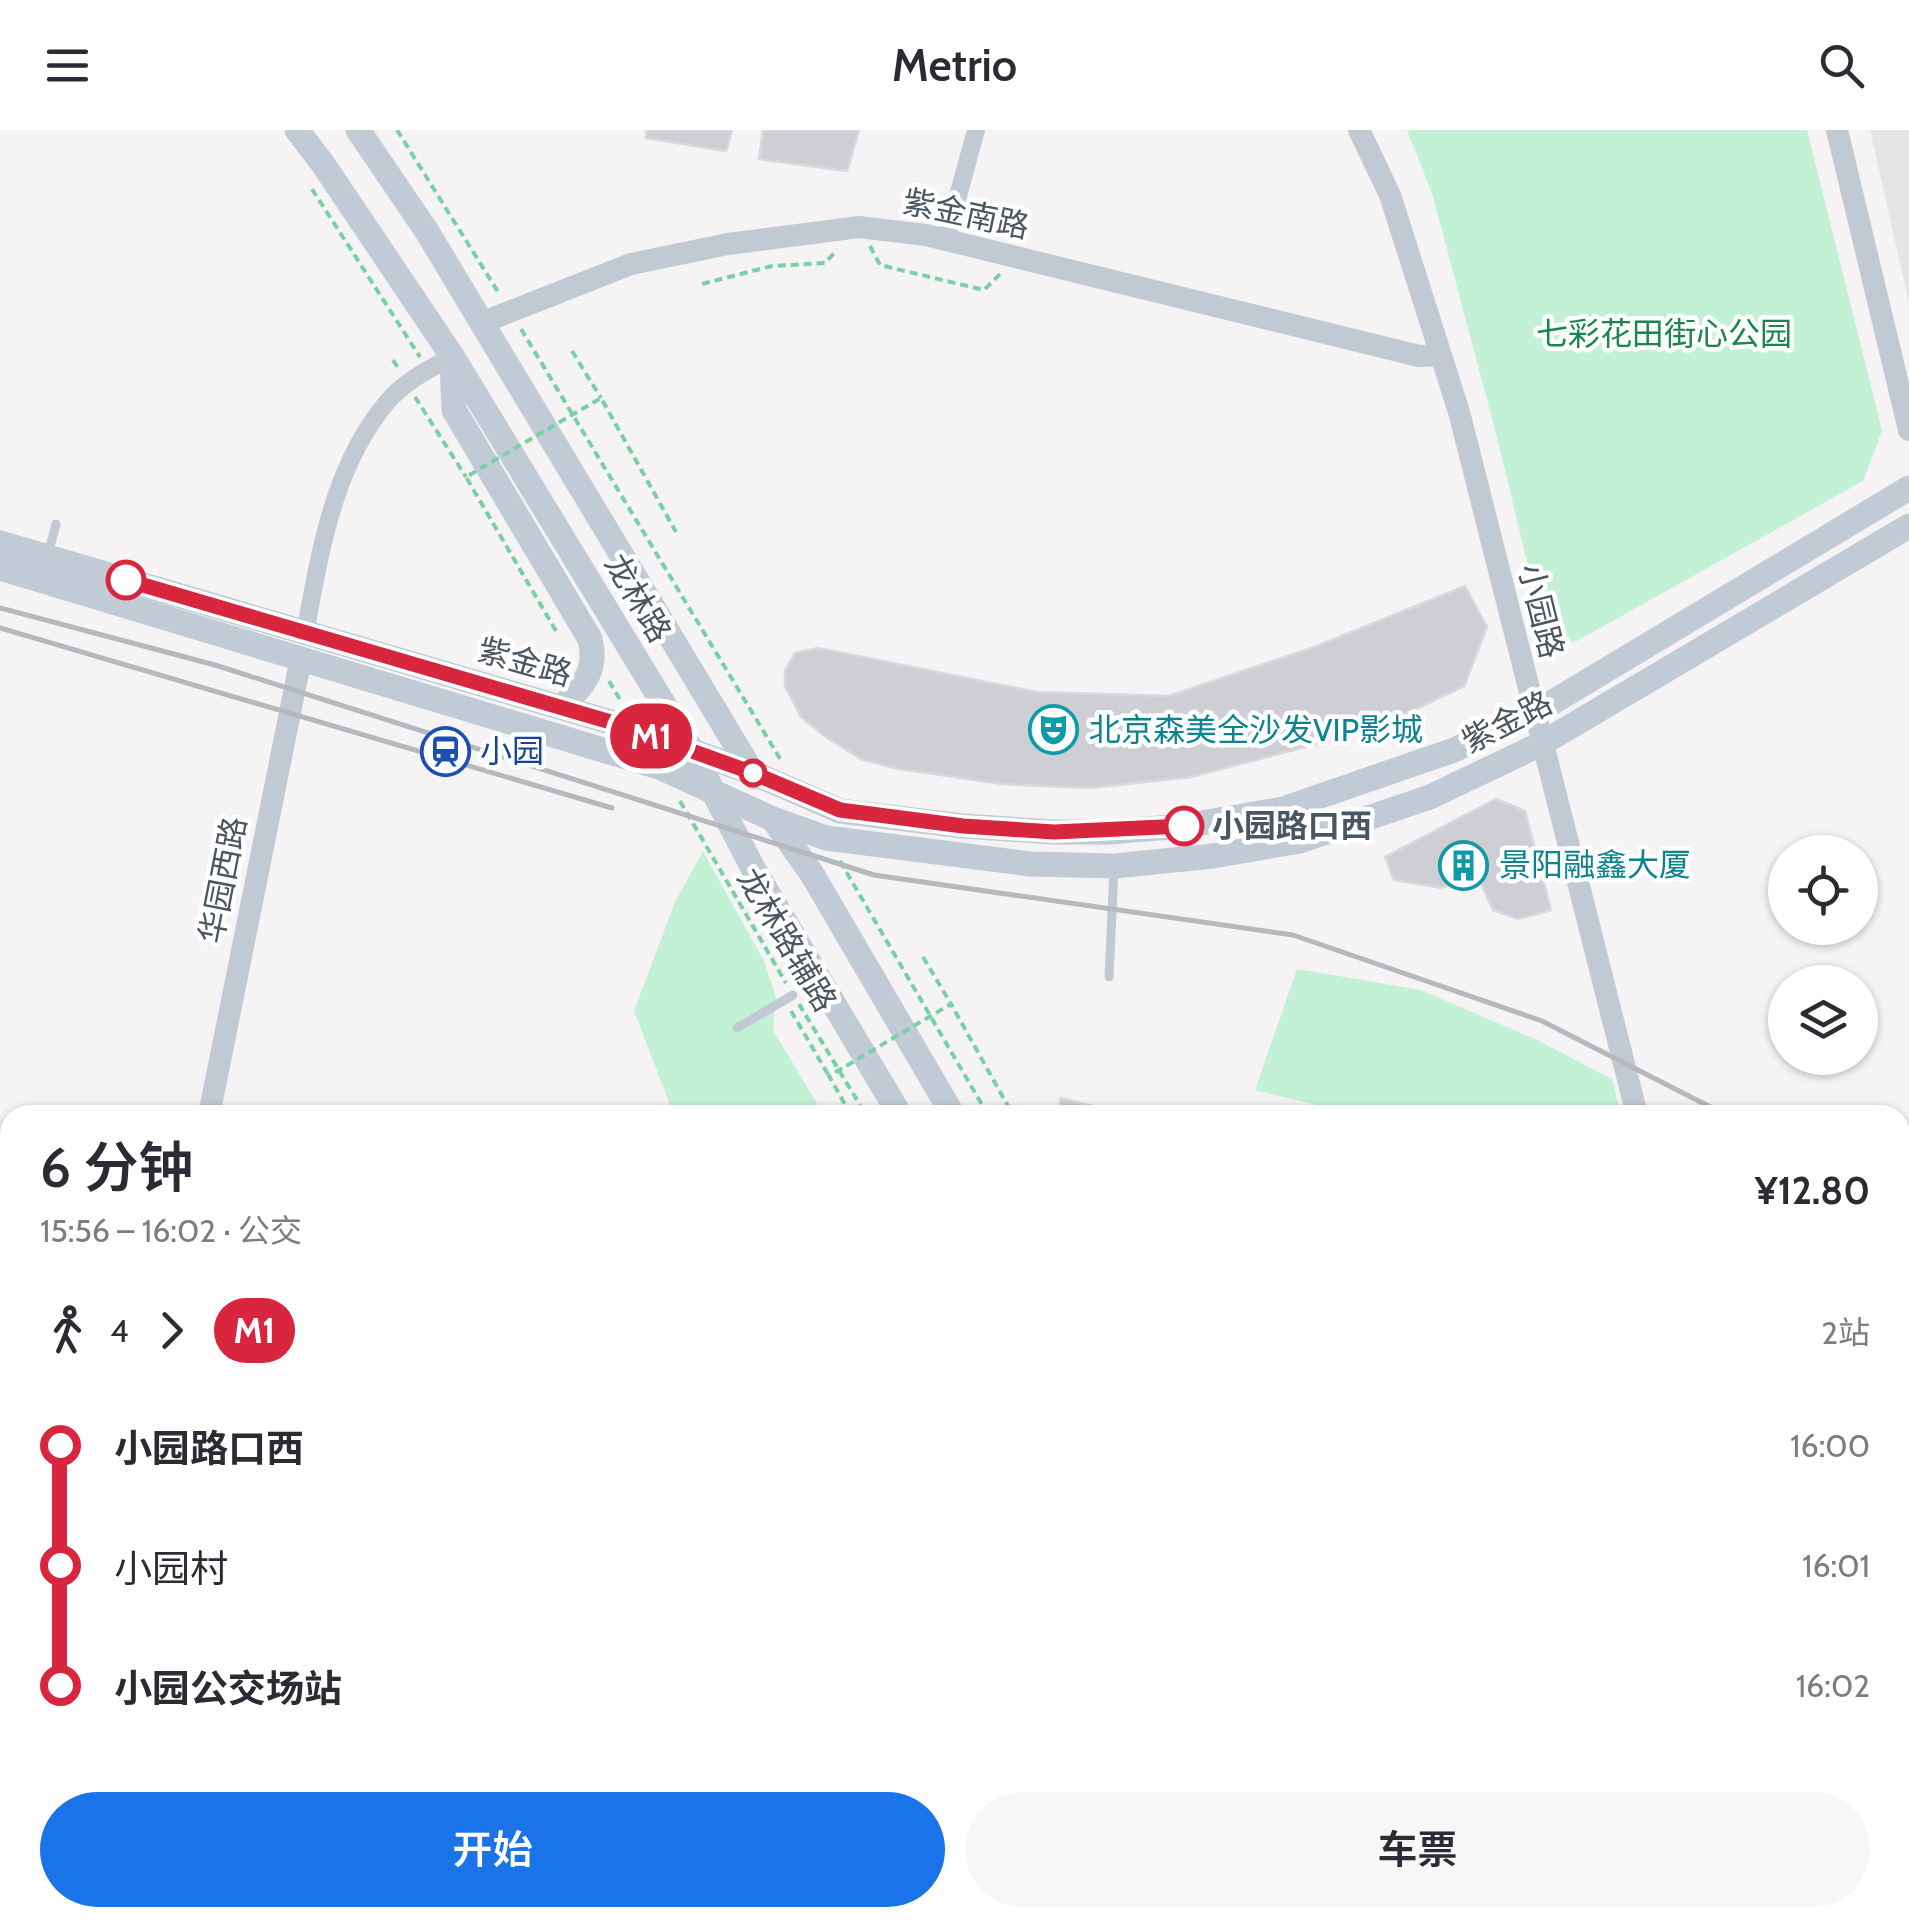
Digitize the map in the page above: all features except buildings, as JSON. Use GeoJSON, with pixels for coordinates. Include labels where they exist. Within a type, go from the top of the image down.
{"type":"FeatureCollection","features":[{"type":"Feature","properties":{"kind":"main road","name":"龙林路"},"geometry":{"type":"LineString","coordinates":[[296,130],[334,179],[452,356],[691,749],[754,870],[894,1105]]}},
{"type":"Feature","properties":{"kind":"main road","name":"龙林路"},"geometry":{"type":"LineString","coordinates":[[358,130],[426,230],[753,773],[773,819],[812,874],[947,1105]]}},
{"type":"Feature","properties":{"kind":"main road"},"geometry":{"type":"LineString","coordinates":[[452,356],[454,410],[590,639],[593,668],[586,682],[563,706]]}},
{"type":"Feature","properties":{"kind":"main road","name":"紫金路"},"geometry":{"type":"LineString","coordinates":[[0,568],[303,646],[563,706],[691,749],[840,810],[963,826],[1108,832],[1184,826],[1283,809],[1437,756],[1533,714],[1909,488]]}},
{"type":"Feature","properties":{"kind":"main road","name":"紫金路"},"geometry":{"type":"LineString","coordinates":[[0,543],[660,767],[773,819],[826,838],[1012,862],[1114,866],[1212,856],[1300,840],[1430,797],[1542,744],[1909,526]]}},
{"type":"Feature","properties":{"kind":"street"},"geometry":{"type":"LineString","coordinates":[[946,240],[976,130]]}},
{"type":"Feature","properties":{"kind":"street","name":"小园路"},"geometry":{"type":"LineString","coordinates":[[1359,130],[1390,196],[1459,412],[1633,1105]]}},
{"type":"Feature","properties":{"kind":"street"},"geometry":{"type":"LineString","coordinates":[[1837,130],[1909,430]]}},
{"type":"Feature","properties":{"kind":"street","name":"紫金南路"},"geometry":{"type":"LineString","coordinates":[[481,323],[631,264],[859,226],[946,240],[1419,356],[1440,355]]}},
{"type":"Feature","properties":{"kind":"street","name":"华园西路"},"geometry":{"type":"LineString","coordinates":[[211,1105],[329,518],[347,466],[387,402],[407,383],[452,356]]}},
{"type":"Feature","properties":{"kind":"lane"},"geometry":{"type":"LineString","coordinates":[[47,557],[56,524]]}},
{"type":"Feature","properties":{"kind":"lane"},"geometry":{"type":"LineString","coordinates":[[1110,976],[1114,866]]}},
{"type":"Feature","properties":{"kind":"lane"},"geometry":{"type":"LineString","coordinates":[[737,1028],[793,995]]}},
{"type":"Feature","properties":{"kind":"path","name":"龙林路"},"geometry":{"type":"LineString","coordinates":[[397,130],[783,764]]}},
{"type":"Feature","properties":{"kind":"path"},"geometry":{"type":"LineString","coordinates":[[702,284],[772,266],[825,262],[859,226],[880,264],[984,290],[1019,258]]}},
{"type":"Feature","properties":{"kind":"path"},"geometry":{"type":"LineString","coordinates":[[572,351],[676,532]]}},
{"type":"Feature","properties":{"kind":"path"},"geometry":{"type":"LineString","coordinates":[[466,477],[601,398]]}},
{"type":"Feature","properties":{"kind":"path"},"geometry":{"type":"LineString","coordinates":[[438,430],[556,631]]}},
{"type":"Feature","properties":{"kind":"path","name":"龙林路辅路"},"geometry":{"type":"LineString","coordinates":[[671,787],[860,1105]]}},
{"type":"Feature","properties":{"kind":"path"},"geometry":{"type":"LineString","coordinates":[[826,838],[982,1105]]}},
{"type":"Feature","properties":{"kind":"path"},"geometry":{"type":"LineString","coordinates":[[923,957],[1007,1105]]}},
{"type":"Feature","properties":{"kind":"path"},"geometry":{"type":"LineString","coordinates":[[829,1076],[951,1004]]}},
{"type":"Feature","properties":{"kind":"path"},"geometry":{"type":"LineString","coordinates":[[800,1026],[845,1105]]}},
{"type":"Feature","properties":{"kind":"shaded area"},"geometry":{"type":"Polygon","coordinates":[[[1870,130],[1909,130],[1909,303],[1870,130]]]}},
{"type":"Feature","properties":{"kind":"green space","name":"七彩花田街心公园"},"geometry":{"type":"Polygon","coordinates":[[[1407,130],[1807,130],[1882,431],[1863,481],[1575,642],[1544,634],[1432,193],[1407,130]]]}},
{"type":"Feature","properties":{"kind":"green space"},"geometry":{"type":"Polygon","coordinates":[[[703,851],[764,961],[776,997],[773,1030],[818,1105],[670,1105],[634,1011],[675,902],[703,851]]]}},
{"type":"Feature","properties":{"kind":"green space"},"geometry":{"type":"Polygon","coordinates":[[[1297,969],[1421,990],[1537,1040],[1612,1079],[1618,1105],[1317,1105],[1255,1090],[1297,969]]]}},
{"type":"Feature","properties":{"kind":"railway"},"geometry":{"type":"LineString","coordinates":[[0,608],[215,665],[874,875],[1293,935],[1542,1021],[1706,1105]]}},
{"type":"Feature","properties":{"kind":"railway"},"geometry":{"type":"LineString","coordinates":[[0,628],[612,808]]}},
{"type":"Feature","properties":{"kind":"bus line","name":"M1"},"geometry":{"type":"LineString","coordinates":[[126,580],[563,706],[691,749],[840,810],[963,826],[1054,832],[1184,826]]}},
{"type":"Feature","properties":{"kind":"place","name":"北京森美全沙发VIP影城"},"geometry":{"type":"Point","coordinates":[1054,730]}},
{"type":"Feature","properties":{"kind":"place","name":"小园"},"geometry":{"type":"Point","coordinates":[445,751]}},
{"type":"Feature","properties":{"kind":"place","name":"小园路口西"},"geometry":{"type":"Point","coordinates":[1184,826]}},
{"type":"Feature","properties":{"kind":"place","name":"景阳融鑫大厦"},"geometry":{"type":"Point","coordinates":[1464,865]}}]}
